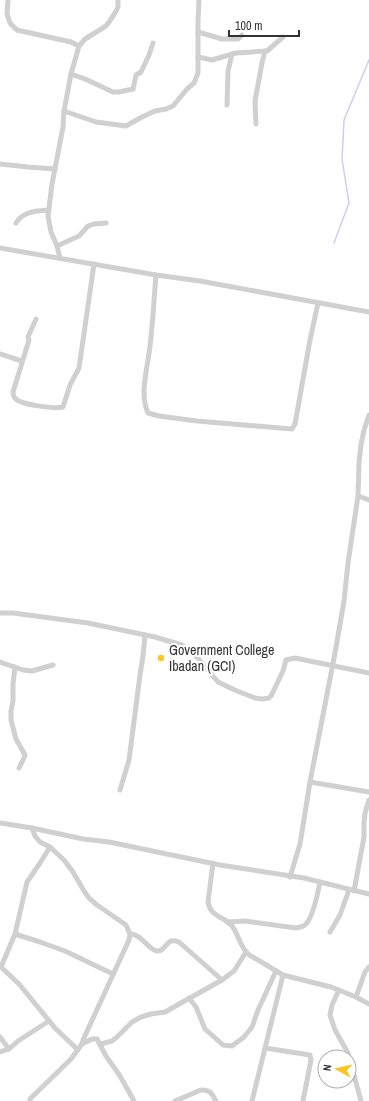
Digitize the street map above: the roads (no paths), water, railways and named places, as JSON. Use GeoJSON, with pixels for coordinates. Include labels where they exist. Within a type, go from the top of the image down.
{"type":"FeatureCollection","features":[{"type":"Feature","properties":{"kind":"street"},"geometry":{"type":"LineString","coordinates":[[8,0],[7,14],[10,23],[17,30],[71,42],[79,46]]}},
{"type":"Feature","properties":{"kind":"street"},"geometry":{"type":"LineString","coordinates":[[60,258],[51,232],[48,216],[52,184],[63,127],[64,111],[72,74],[79,46],[85,39],[106,26],[118,7],[118,0]]}},
{"type":"Feature","properties":{"kind":"street"},"geometry":{"type":"LineString","coordinates":[[64,111],[96,122],[126,126],[155,111],[173,106],[194,83],[198,73],[199,0]]}},
{"type":"Feature","properties":{"kind":"street"},"geometry":{"type":"LineString","coordinates":[[198,32],[222,39],[238,39],[242,35]]}},
{"type":"Feature","properties":{"kind":"street"},"geometry":{"type":"LineString","coordinates":[[198,58],[212,60],[232,54],[267,51],[283,37]]}},
{"type":"Feature","properties":{"kind":"street"},"geometry":{"type":"LineString","coordinates":[[72,74],[113,92],[133,89],[136,75],[141,72],[150,55],[153,43]]}},
{"type":"Feature","properties":{"kind":"street"},"geometry":{"type":"LineString","coordinates":[[256,124],[255,101],[265,51]]}},
{"type":"Feature","properties":{"kind":"street"},"geometry":{"type":"LineString","coordinates":[[227,105],[228,71],[232,54]]}},
{"type":"Feature","properties":{"kind":"street"},"geometry":{"type":"LineString","coordinates":[[0,164],[28,168],[55,169]]}},
{"type":"Feature","properties":{"kind":"street"},"geometry":{"type":"LineString","coordinates":[[16,223],[22,215],[33,211],[49,210]]}},
{"type":"Feature","properties":{"kind":"street"},"geometry":{"type":"LineString","coordinates":[[57,246],[79,236],[88,226],[106,223]]}},
{"type":"Feature","properties":{"kind":"street"},"geometry":{"type":"LineString","coordinates":[[0,248],[156,275],[200,281],[369,312]]}},
{"type":"Feature","properties":{"kind":"street"},"geometry":{"type":"LineString","coordinates":[[36,319],[28,337],[13,395],[18,400],[34,405],[52,408],[63,407],[70,385],[78,368],[94,264]]}},
{"type":"Feature","properties":{"kind":"street"},"geometry":{"type":"LineString","coordinates":[[156,275],[150,346],[144,389],[145,408],[148,413],[159,416],[285,429],[292,428],[295,424],[318,303]]}},
{"type":"Feature","properties":{"kind":"street"},"geometry":{"type":"LineString","coordinates":[[0,354],[22,361]]}},
{"type":"Feature","properties":{"kind":"street"},"geometry":{"type":"LineString","coordinates":[[290,877],[300,844],[310,782],[333,666],[344,601],[358,496],[361,445],[369,415]]}},
{"type":"Feature","properties":{"kind":"street"},"geometry":{"type":"LineString","coordinates":[[358,496],[369,500]]}},
{"type":"Feature","properties":{"kind":"street"},"geometry":{"type":"LineString","coordinates":[[0,613],[13,613],[88,623],[145,635],[182,645],[198,657],[218,682],[255,698],[262,699],[269,698],[271,696],[286,660],[295,658],[369,673]]}},
{"type":"Feature","properties":{"kind":"street"},"geometry":{"type":"LineString","coordinates":[[120,790],[129,760],[145,635]]}},
{"type":"Feature","properties":{"kind":"street"},"geometry":{"type":"LineString","coordinates":[[0,662],[23,670],[32,671],[53,665]]}},
{"type":"Feature","properties":{"kind":"street"},"geometry":{"type":"LineString","coordinates":[[15,667],[11,720],[16,739],[25,754],[19,768]]}},
{"type":"Feature","properties":{"kind":"street"},"geometry":{"type":"LineString","coordinates":[[310,782],[369,792]]}},
{"type":"Feature","properties":{"kind":"street"},"geometry":{"type":"LineString","coordinates":[[330,932],[352,890],[364,837],[365,813],[369,800]]}},
{"type":"Feature","properties":{"kind":"street"},"geometry":{"type":"LineString","coordinates":[[0,824],[32,828],[83,839],[122,844],[213,863],[290,877],[304,878],[369,894]]}},
{"type":"Feature","properties":{"kind":"street"},"geometry":{"type":"LineString","coordinates":[[30,1101],[30,1099],[71,1059],[82,1044],[129,940],[130,934],[126,925],[89,898],[64,860],[50,847],[40,842],[35,836],[32,828]]}},
{"type":"Feature","properties":{"kind":"street"},"geometry":{"type":"LineString","coordinates":[[50,847],[26,882],[15,934],[0,967],[19,984],[49,1022],[78,1050]]}},
{"type":"Feature","properties":{"kind":"street"},"geometry":{"type":"LineString","coordinates":[[213,863],[208,902],[209,907],[212,912],[232,925],[246,952],[283,975],[331,987],[369,1004]]}},
{"type":"Feature","properties":{"kind":"street"},"geometry":{"type":"LineString","coordinates":[[227,922],[244,921],[296,928],[303,926],[307,924],[314,908],[320,882]]}},
{"type":"Feature","properties":{"kind":"street"},"geometry":{"type":"LineString","coordinates":[[15,934],[65,951],[113,974]]}},
{"type":"Feature","properties":{"kind":"street"},"geometry":{"type":"LineString","coordinates":[[130,934],[136,934],[154,950],[158,951],[170,941],[173,940],[179,942],[222,980]]}},
{"type":"Feature","properties":{"kind":"street"},"geometry":{"type":"LineString","coordinates":[[101,1044],[112,1041],[132,1022],[141,1017],[165,1012],[222,980],[234,971],[246,952]]}},
{"type":"Feature","properties":{"kind":"street"},"geometry":{"type":"LineString","coordinates":[[356,997],[365,972],[369,967]]}},
{"type":"Feature","properties":{"kind":"street"},"geometry":{"type":"LineString","coordinates":[[189,998],[196,1007],[205,1029],[223,1045],[232,1046],[244,1037],[252,1027],[276,971]]}},
{"type":"Feature","properties":{"kind":"street"},"geometry":{"type":"LineString","coordinates":[[252,1101],[283,975]]}},
{"type":"Feature","properties":{"kind":"street"},"geometry":{"type":"LineString","coordinates":[[339,990],[332,1005],[330,1015],[335,1030],[349,1055],[361,1101]]}},
{"type":"Feature","properties":{"kind":"street"},"geometry":{"type":"LineString","coordinates":[[0,1052],[9,1049],[18,1041],[49,1022]]}},
{"type":"Feature","properties":{"kind":"street"},"geometry":{"type":"LineString","coordinates":[[0,1037],[9,1049]]}},
{"type":"Feature","properties":{"kind":"street"},"geometry":{"type":"LineString","coordinates":[[82,1044],[92,1038],[97,1039],[134,1101]]}},
{"type":"Feature","properties":{"kind":"street"},"geometry":{"type":"LineString","coordinates":[[265,1048],[310,1056],[311,1060],[303,1101]]}},
{"type":"Feature","properties":{"kind":"street"},"geometry":{"type":"LineString","coordinates":[[175,1101],[204,1090],[210,1091],[216,1101]]}},
{"type":"Feature","properties":{"kind":"waterway"},"geometry":{"type":"LineString","coordinates":[[334,243],[349,203],[342,159],[344,120],[369,60]]}},
{"type":"Feature","properties":{"kind":"place","name":"Government College Ibadan (GCI)"},"geometry":{"type":"Point","coordinates":[161,658]}}]}
